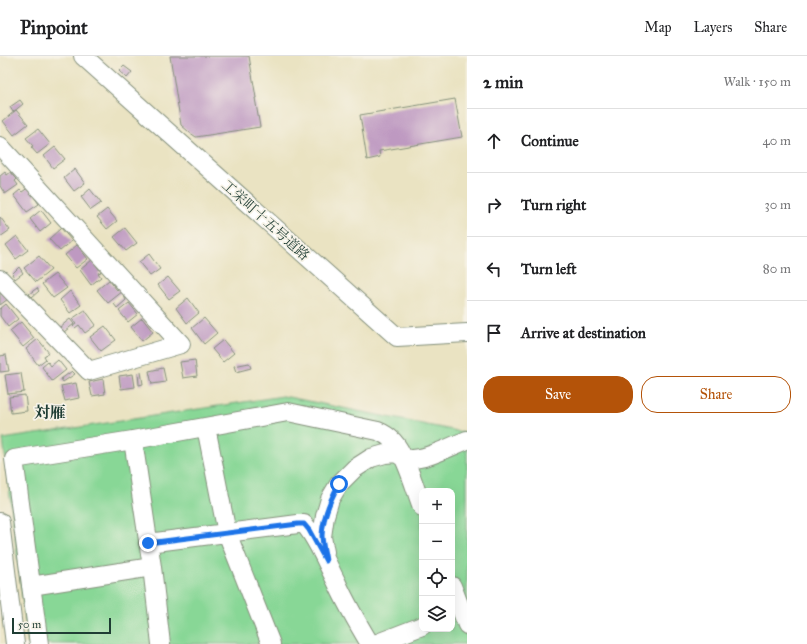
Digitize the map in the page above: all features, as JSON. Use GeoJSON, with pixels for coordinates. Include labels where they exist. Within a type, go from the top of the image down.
{"type":"FeatureCollection","features":[{"type":"Feature","properties":{"kind":"street","name":"工栄町十五号道路"},"geometry":{"type":"LineString","coordinates":[[83,56],[397,337],[467,333]]}},
{"type":"Feature","properties":{"kind":"street"},"geometry":{"type":"LineString","coordinates":[[0,146],[181,344],[89,371],[0,278]]}},
{"type":"Feature","properties":{"kind":"street"},"geometry":{"type":"LineString","coordinates":[[39,644],[14,459],[133,440],[288,412],[378,430],[392,440],[404,458],[419,499]]}},
{"type":"Feature","properties":{"kind":"street"},"geometry":{"type":"LineString","coordinates":[[206,427],[227,533],[271,644]]}},
{"type":"Feature","properties":{"kind":"street"},"geometry":{"type":"LineString","coordinates":[[133,440],[152,567],[161,644]]}},
{"type":"Feature","properties":{"kind":"street"},"geometry":{"type":"LineString","coordinates":[[326,561],[322,537],[325,516],[330,499],[339,484],[354,469],[371,458],[385,454],[397,453],[404,458],[424,458],[467,440]]}},
{"type":"Feature","properties":{"kind":"street"},"geometry":{"type":"LineString","coordinates":[[0,522],[15,644]]}},
{"type":"Feature","properties":{"kind":"street"},"geometry":{"type":"LineString","coordinates":[[148,543],[304,524],[309,530],[353,616],[370,644]]}},
{"type":"Feature","properties":{"kind":"street"},"geometry":{"type":"LineString","coordinates":[[31,586],[152,567]]}},
{"type":"Feature","properties":{"kind":"street"},"geometry":{"type":"LineString","coordinates":[[455,594],[462,614]]}},
{"type":"Feature","properties":{"kind":"street"},"geometry":{"type":"LineString","coordinates":[[375,644],[419,627]]}},
{"type":"Feature","properties":{"kind":"green space"},"geometry":{"type":"Polygon","coordinates":[[[283,396],[467,433],[467,644],[28,644],[3,439],[283,396]]]}},
{"type":"Feature","properties":{"kind":"building"},"geometry":{"type":"Polygon","coordinates":[[[170,56],[249,56],[260,127],[196,137],[189,132],[181,125],[170,56]]]}},
{"type":"Feature","properties":{"kind":"building"},"geometry":{"type":"Polygon","coordinates":[[[124,66],[132,72],[127,78],[119,71],[124,66]]]}},
{"type":"Feature","properties":{"kind":"building"},"geometry":{"type":"Polygon","coordinates":[[[455,99],[462,137],[379,151],[380,157],[367,160],[360,115],[455,99]]]}},
{"type":"Feature","properties":{"kind":"building"},"geometry":{"type":"Polygon","coordinates":[[[20,100],[23,104],[13,112],[10,107],[20,100]]]}},
{"type":"Feature","properties":{"kind":"building"},"geometry":{"type":"Polygon","coordinates":[[[16,110],[28,124],[14,135],[3,121],[16,110]]]}},
{"type":"Feature","properties":{"kind":"building"},"geometry":{"type":"Polygon","coordinates":[[[38,129],[50,144],[37,154],[31,147],[33,146],[26,138],[38,129]]]}},
{"type":"Feature","properties":{"kind":"building"},"geometry":{"type":"Polygon","coordinates":[[[55,147],[65,159],[53,168],[44,156],[55,147]]]}},
{"type":"Feature","properties":{"kind":"building"},"geometry":{"type":"Polygon","coordinates":[[[75,169],[85,183],[74,191],[64,178],[75,169]]]}},
{"type":"Feature","properties":{"kind":"building"},"geometry":{"type":"Polygon","coordinates":[[[5,172],[7,175],[11,172],[17,179],[15,181],[18,185],[5,194],[0,186],[0,176],[5,172]]]}},
{"type":"Feature","properties":{"kind":"building"},"geometry":{"type":"Polygon","coordinates":[[[29,187],[36,196],[34,197],[39,204],[27,212],[14,195],[20,190],[22,192],[29,187]]]}},
{"type":"Feature","properties":{"kind":"building"},"geometry":{"type":"Polygon","coordinates":[[[90,189],[101,203],[91,210],[81,197],[90,189]]]}},
{"type":"Feature","properties":{"kind":"building"},"geometry":{"type":"Polygon","coordinates":[[[107,209],[117,221],[107,229],[97,217],[107,209]]]}},
{"type":"Feature","properties":{"kind":"building"},"geometry":{"type":"Polygon","coordinates":[[[41,210],[51,223],[40,232],[30,219],[41,210]]]}},
{"type":"Feature","properties":{"kind":"building"},"geometry":{"type":"Polygon","coordinates":[[[0,217],[10,230],[0,237],[0,217]]]}},
{"type":"Feature","properties":{"kind":"building"},"geometry":{"type":"Polygon","coordinates":[[[61,228],[72,241],[60,251],[49,239],[61,228]]]}},
{"type":"Feature","properties":{"kind":"building"},"geometry":{"type":"Polygon","coordinates":[[[125,228],[137,243],[126,251],[114,237],[125,228]]]}},
{"type":"Feature","properties":{"kind":"building"},"geometry":{"type":"Polygon","coordinates":[[[17,236],[28,250],[16,259],[6,245],[17,236]]]}},
{"type":"Feature","properties":{"kind":"building"},"geometry":{"type":"Polygon","coordinates":[[[77,245],[88,259],[76,268],[65,255],[77,245]]]}},
{"type":"Feature","properties":{"kind":"building"},"geometry":{"type":"Polygon","coordinates":[[[149,254],[160,269],[150,276],[139,262],[149,254]]]}},
{"type":"Feature","properties":{"kind":"building"},"geometry":{"type":"Polygon","coordinates":[[[39,256],[51,270],[36,282],[24,268],[39,256]]]}},
{"type":"Feature","properties":{"kind":"building"},"geometry":{"type":"Polygon","coordinates":[[[92,260],[101,272],[98,273],[101,277],[91,285],[80,270],[92,260]]]}},
{"type":"Feature","properties":{"kind":"building"},"geometry":{"type":"Polygon","coordinates":[[[19,267],[23,273],[15,279],[12,274],[19,267]]]}},
{"type":"Feature","properties":{"kind":"building"},"geometry":{"type":"Polygon","coordinates":[[[55,274],[67,288],[53,298],[42,284],[55,274]]]}},
{"type":"Feature","properties":{"kind":"building"},"geometry":{"type":"Polygon","coordinates":[[[168,277],[180,291],[169,299],[158,285],[168,277]]]}},
{"type":"Feature","properties":{"kind":"building"},"geometry":{"type":"Polygon","coordinates":[[[109,280],[117,290],[120,287],[123,291],[108,303],[97,290],[109,280]]]}},
{"type":"Feature","properties":{"kind":"building"},"geometry":{"type":"Polygon","coordinates":[[[37,288],[39,291],[32,297],[29,294],[37,288]]]}},
{"type":"Feature","properties":{"kind":"building"},"geometry":{"type":"Polygon","coordinates":[[[0,290],[8,299],[0,305],[0,290]]]}},
{"type":"Feature","properties":{"kind":"building"},"geometry":{"type":"Polygon","coordinates":[[[70,291],[81,305],[70,313],[60,300],[70,291]]]}},
{"type":"Feature","properties":{"kind":"building"},"geometry":{"type":"Polygon","coordinates":[[[124,296],[126,300],[117,308],[114,304],[124,296]]]}},
{"type":"Feature","properties":{"kind":"building"},"geometry":{"type":"Polygon","coordinates":[[[188,298],[199,313],[187,323],[176,308],[188,298]]]}},
{"type":"Feature","properties":{"kind":"building"},"geometry":{"type":"Polygon","coordinates":[[[129,303],[138,314],[128,322],[119,311],[129,303]]]}},
{"type":"Feature","properties":{"kind":"building"},"geometry":{"type":"Polygon","coordinates":[[[6,304],[18,319],[8,327],[0,316],[0,309],[6,304]]]}},
{"type":"Feature","properties":{"kind":"building"},"geometry":{"type":"Polygon","coordinates":[[[85,310],[96,325],[85,333],[79,325],[75,328],[73,326],[76,324],[72,319],[85,310]]]}},
{"type":"Feature","properties":{"kind":"building"},"geometry":{"type":"Polygon","coordinates":[[[142,318],[153,332],[142,341],[131,327],[142,318]]]}},
{"type":"Feature","properties":{"kind":"building"},"geometry":{"type":"Polygon","coordinates":[[[204,318],[217,333],[204,344],[192,328],[204,318]]]}},
{"type":"Feature","properties":{"kind":"building"},"geometry":{"type":"Polygon","coordinates":[[[70,319],[74,324],[64,332],[60,327],[70,319]]]}},
{"type":"Feature","properties":{"kind":"building"},"geometry":{"type":"Polygon","coordinates":[[[21,322],[34,338],[23,347],[10,331],[21,322]]]}},
{"type":"Feature","properties":{"kind":"building"},"geometry":{"type":"Polygon","coordinates":[[[105,326],[116,340],[101,351],[90,337],[105,326]]]}},
{"type":"Feature","properties":{"kind":"building"},"geometry":{"type":"Polygon","coordinates":[[[38,339],[49,353],[44,356],[46,359],[38,365],[26,349],[38,339]]]}},
{"type":"Feature","properties":{"kind":"building"},"geometry":{"type":"Polygon","coordinates":[[[223,340],[234,353],[223,362],[212,349],[223,340]]]}},
{"type":"Feature","properties":{"kind":"building"},"geometry":{"type":"Polygon","coordinates":[[[6,355],[9,371],[0,372],[0,356],[6,355]]]}},
{"type":"Feature","properties":{"kind":"building"},"geometry":{"type":"Polygon","coordinates":[[[58,360],[66,370],[52,381],[42,367],[48,362],[51,366],[58,360]]]}},
{"type":"Feature","properties":{"kind":"building"},"geometry":{"type":"Polygon","coordinates":[[[195,360],[197,376],[183,378],[180,362],[195,360]]]}},
{"type":"Feature","properties":{"kind":"building"},"geometry":{"type":"Polygon","coordinates":[[[249,363],[251,368],[236,372],[234,366],[249,363]]]}},
{"type":"Feature","properties":{"kind":"building"},"geometry":{"type":"Polygon","coordinates":[[[163,368],[166,382],[152,384],[149,371],[163,368]]]}},
{"type":"Feature","properties":{"kind":"building"},"geometry":{"type":"Polygon","coordinates":[[[72,371],[75,374],[63,382],[61,379],[72,371]]]}},
{"type":"Feature","properties":{"kind":"building"},"geometry":{"type":"Polygon","coordinates":[[[141,372],[143,384],[139,385],[138,373],[141,372]]]}},
{"type":"Feature","properties":{"kind":"building"},"geometry":{"type":"Polygon","coordinates":[[[21,373],[24,392],[8,394],[5,375],[21,373]]]}},
{"type":"Feature","properties":{"kind":"building"},"geometry":{"type":"Polygon","coordinates":[[[133,374],[135,387],[121,389],[119,376],[133,374]]]}},
{"type":"Feature","properties":{"kind":"building"},"geometry":{"type":"Polygon","coordinates":[[[103,379],[105,394],[92,396],[89,382],[103,379]]]}},
{"type":"Feature","properties":{"kind":"building"},"geometry":{"type":"Polygon","coordinates":[[[76,383],[79,398],[65,401],[61,386],[76,383]]]}},
{"type":"Feature","properties":{"kind":"building"},"geometry":{"type":"Polygon","coordinates":[[[25,395],[27,411],[11,413],[9,397],[25,395]]]}},
{"type":"Feature","properties":{"kind":"district","name":"対雁"},"geometry":{"type":"Point","coordinates":[50,412]}},
{"type":"Feature","properties":{"kind":"route"},"geometry":{"type":"LineString","coordinates":[[148,543],[304,524],[309,530],[326,561],[322,537],[325,516],[330,499],[339,484]]}}]}
